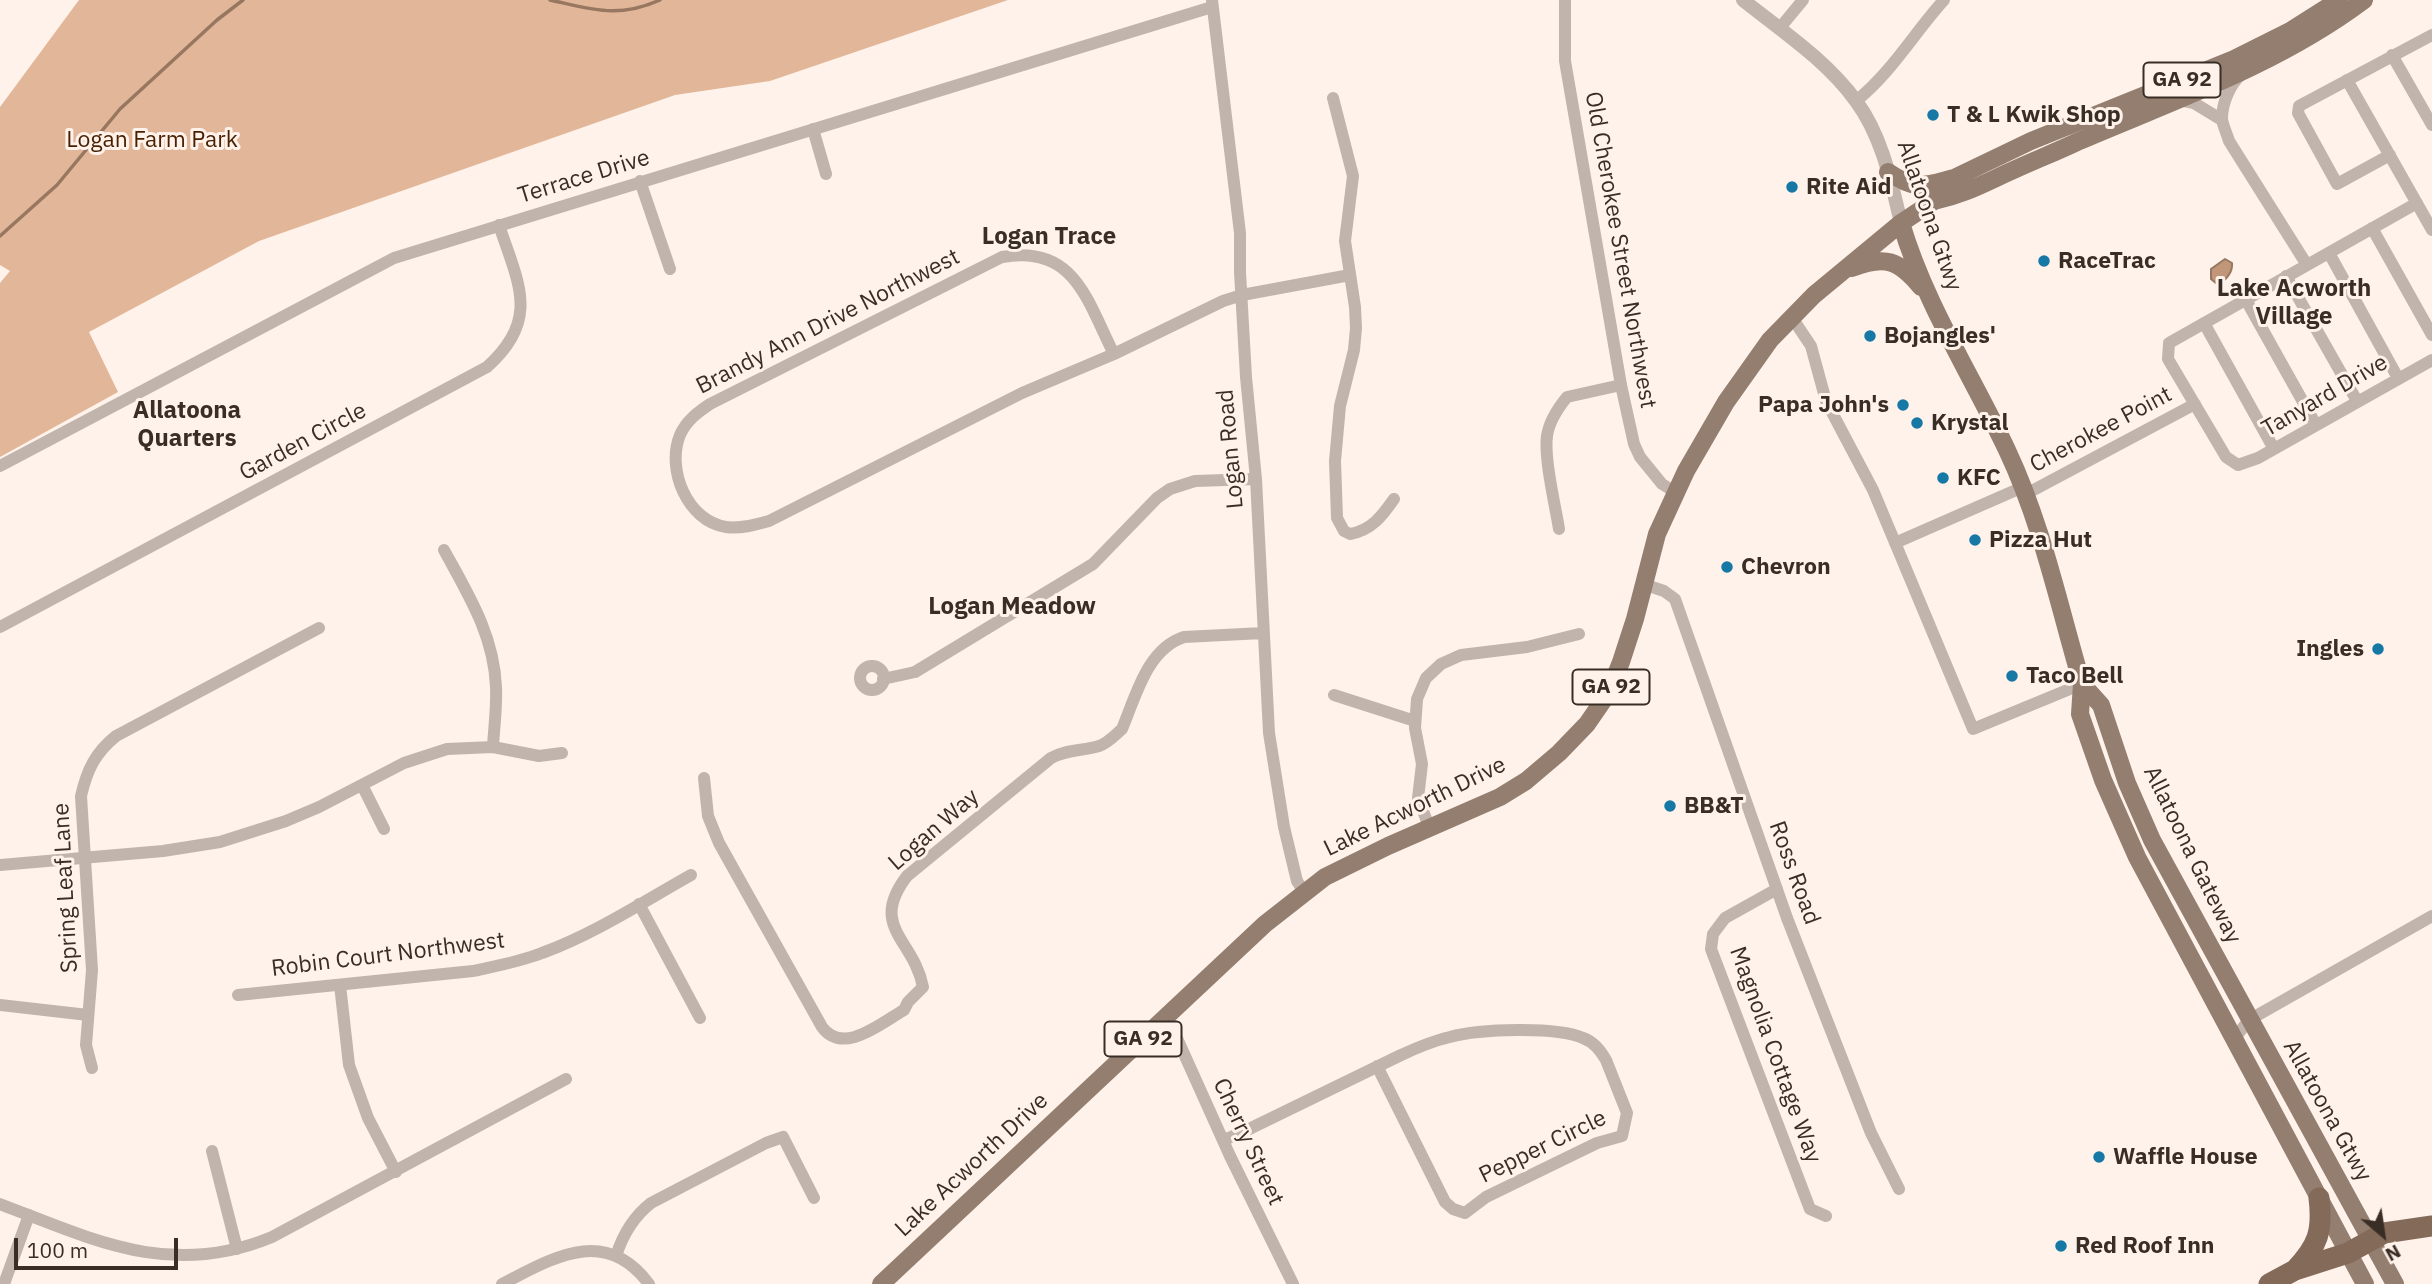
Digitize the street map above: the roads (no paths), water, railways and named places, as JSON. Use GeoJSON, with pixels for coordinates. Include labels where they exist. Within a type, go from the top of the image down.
{"type":"FeatureCollection","features":[{"type":"Feature","properties":{"kind":"highway"},"geometry":{"type":"LineString","coordinates":[[2295,1270],[2309,1254],[2319,1236],[2319,1198]]}},
{"type":"Feature","properties":{"kind":"highway"},"geometry":{"type":"LineString","coordinates":[[2269,1284],[2295,1270],[2348,1253],[2384,1233],[2432,1226]]}},
{"type":"Feature","properties":{"kind":"main road","name":"Lake Acworth Drive"},"geometry":{"type":"LineString","coordinates":[[881,1284],[1265,924],[1304,892],[1349,865],[1500,797],[1559,753],[1587,724],[1609,692],[1617,672],[1635,619],[1657,534],[1675,492],[1726,402],[1770,340],[1791,316],[1901,223],[1934,201],[1954,178],[2031,141],[2234,59],[2290,30],[2339,0]]}},
{"type":"Feature","properties":{"kind":"main road","name":"Lake Acworth Drive"},"geometry":{"type":"LineString","coordinates":[[1934,201],[1963,194],[2246,69],[2341,18],[2364,0]]}},
{"type":"Feature","properties":{"kind":"main road"},"geometry":{"type":"LineString","coordinates":[[1888,172],[1914,186],[1954,178]]}},
{"type":"Feature","properties":{"kind":"main road","name":"Allatoona Gtwy"},"geometry":{"type":"LineString","coordinates":[[1901,223],[1928,296],[2007,451],[2024,491],[2082,684]]}},
{"type":"Feature","properties":{"kind":"main road"},"geometry":{"type":"LineString","coordinates":[[1839,274],[1866,263],[1887,260],[1912,276],[1928,296]]}},
{"type":"Feature","properties":{"kind":"main road","name":"Allatoona Gateway"},"geometry":{"type":"LineString","coordinates":[[2082,684],[2080,714],[2103,780],[2137,857],[2234,1039]]}},
{"type":"Feature","properties":{"kind":"main road","name":"Allatoona Gateway"},"geometry":{"type":"LineString","coordinates":[[2082,684],[2101,705],[2143,822],[2262,1042]]}},
{"type":"Feature","properties":{"kind":"main road"},"geometry":{"type":"LineString","coordinates":[[2234,1039],[2365,1284]]}},
{"type":"Feature","properties":{"kind":"main road","name":"Allatoona Gtwy"},"geometry":{"type":"LineString","coordinates":[[2262,1042],[2395,1284]]}},
{"type":"Feature","properties":{"kind":"street","name":"Old Cherokee Street Northwest"},"geometry":{"type":"LineString","coordinates":[[1564,0],[1565,61],[1621,385],[1634,444],[1640,457],[1662,484],[1675,492]]}},
{"type":"Feature","properties":{"kind":"street","name":"Allatoona Gtwy"},"geometry":{"type":"LineString","coordinates":[[1743,0],[1823,64],[1856,101],[1879,144],[1901,223]]}},
{"type":"Feature","properties":{"kind":"street"},"geometry":{"type":"LineString","coordinates":[[1779,29],[1803,0]]}},
{"type":"Feature","properties":{"kind":"street"},"geometry":{"type":"LineString","coordinates":[[1856,101],[1872,88],[1896,61],[1944,0]]}},
{"type":"Feature","properties":{"kind":"street","name":"Terrace Drive"},"geometry":{"type":"LineString","coordinates":[[0,466],[384,263],[1212,3]]}},
{"type":"Feature","properties":{"kind":"street","name":"Logan Road"},"geometry":{"type":"LineString","coordinates":[[1212,3],[1240,233],[1246,377],[1256,479],[1273,767],[1290,854],[1297,881],[1304,892]]}},
{"type":"Feature","properties":{"kind":"street"},"geometry":{"type":"LineString","coordinates":[[2390,155],[2337,184],[2298,113],[2299,106],[2432,35]]}},
{"type":"Feature","properties":{"kind":"street"},"geometry":{"type":"LineString","coordinates":[[2392,55],[2432,124]]}},
{"type":"Feature","properties":{"kind":"street"},"geometry":{"type":"LineString","coordinates":[[2246,69],[2230,87],[2222,120],[2229,141],[2307,265]]}},
{"type":"Feature","properties":{"kind":"street"},"geometry":{"type":"LineString","coordinates":[[2347,80],[2432,230]]}},
{"type":"Feature","properties":{"kind":"street"},"geometry":{"type":"LineString","coordinates":[[1333,98],[1353,176],[1345,241],[1356,328],[1354,350],[1337,428],[1336,506],[1340,526],[1350,534],[1366,529],[1378,521],[1394,499]]}},
{"type":"Feature","properties":{"kind":"street"},"geometry":{"type":"LineString","coordinates":[[2176,100],[2194,103],[2222,120]]}},
{"type":"Feature","properties":{"kind":"street"},"geometry":{"type":"LineString","coordinates":[[813,129],[825,174]]}},
{"type":"Feature","properties":{"kind":"street"},"geometry":{"type":"LineString","coordinates":[[640,181],[670,270]]}},
{"type":"Feature","properties":{"kind":"street"},"geometry":{"type":"LineString","coordinates":[[2195,404],[2168,359],[2169,343],[2417,203]]}},
{"type":"Feature","properties":{"kind":"street","name":"Garden Circle"},"geometry":{"type":"LineString","coordinates":[[0,627],[487,367],[499,357],[515,334],[521,305],[519,287],[499,225]]}},
{"type":"Feature","properties":{"kind":"street"},"geometry":{"type":"LineString","coordinates":[[2372,228],[2432,335]]}},
{"type":"Feature","properties":{"kind":"street"},"geometry":{"type":"LineString","coordinates":[[2329,253],[2398,378]]}},
{"type":"Feature","properties":{"kind":"street","name":"Brandy Ann Drive Northwest"},"geometry":{"type":"LineString","coordinates":[[1114,354],[1082,292],[1066,270],[1038,255],[1018,254],[1002,257],[710,404],[695,414],[681,434],[676,474],[684,494],[707,519],[722,527],[737,528],[769,521],[1022,393],[1114,354],[1205,309],[1242,295],[1350,275]]}},
{"type":"Feature","properties":{"kind":"street"},"geometry":{"type":"LineString","coordinates":[[2287,276],[2357,401]]}},
{"type":"Feature","properties":{"kind":"street"},"geometry":{"type":"LineString","coordinates":[[2246,300],[2316,425]]}},
{"type":"Feature","properties":{"kind":"street"},"geometry":{"type":"LineString","coordinates":[[1791,316],[1811,346],[1826,401],[1873,490],[1973,729],[2082,684]]}},
{"type":"Feature","properties":{"kind":"street"},"geometry":{"type":"LineString","coordinates":[[2204,323],[2274,449]]}},
{"type":"Feature","properties":{"kind":"street","name":"Tanyard Drive"},"geometry":{"type":"LineString","coordinates":[[2195,404],[2226,457],[2238,466],[2274,449],[2432,360]]}},
{"type":"Feature","properties":{"kind":"street"},"geometry":{"type":"LineString","coordinates":[[1559,528],[1550,478],[1547,436],[1556,411],[1567,397],[1621,385]]}},
{"type":"Feature","properties":{"kind":"street","name":"Cherokee Point"},"geometry":{"type":"LineString","coordinates":[[1895,543],[2024,491],[2195,404]]}},
{"type":"Feature","properties":{"kind":"street"},"geometry":{"type":"LineString","coordinates":[[883,679],[915,672],[1093,565],[1157,498],[1170,489],[1195,481],[1256,479]]}},
{"type":"Feature","properties":{"kind":"street"},"geometry":{"type":"LineString","coordinates":[[444,550],[477,610],[491,650],[496,692],[493,747]]}},
{"type":"Feature","properties":{"kind":"street","name":"Ross Road"},"geometry":{"type":"LineString","coordinates":[[1643,584],[1675,599],[1777,889],[1871,1133],[1899,1189]]}},
{"type":"Feature","properties":{"kind":"street","name":"Spring Leaf Lane"},"geometry":{"type":"LineString","coordinates":[[92,1068],[86,1045],[92,960],[81,796],[86,774],[103,746],[116,736],[319,628]]}},
{"type":"Feature","properties":{"kind":"street","name":"Logan Way"},"geometry":{"type":"LineString","coordinates":[[705,778],[708,816],[719,843],[827,1034],[842,1040],[852,1039],[904,1010],[923,987],[919,969],[895,932],[891,918],[897,889],[907,876],[1051,758],[1069,750],[1099,746],[1115,736],[1122,729],[1153,659],[1172,641],[1184,637],[1263,633]]}},
{"type":"Feature","properties":{"kind":"street"},"geometry":{"type":"LineString","coordinates":[[1430,830],[1418,798],[1422,764],[1415,720],[1420,689],[1426,678],[1441,664],[1461,655],[1527,647],[1579,634]]}},
{"type":"Feature","properties":{"kind":"street"},"geometry":{"type":"LineString","coordinates":[[1334,695],[1415,720]]}},
{"type":"Feature","properties":{"kind":"street"},"geometry":{"type":"LineString","coordinates":[[0,865],[163,851],[220,842],[286,821],[404,763],[447,749],[493,747],[539,756],[562,753]]}},
{"type":"Feature","properties":{"kind":"street"},"geometry":{"type":"LineString","coordinates":[[362,785],[384,829]]}},
{"type":"Feature","properties":{"kind":"street","name":"Robin Court Northwest"},"geometry":{"type":"LineString","coordinates":[[238,995],[473,971],[507,964],[569,941],[691,875]]}},
{"type":"Feature","properties":{"kind":"street","name":"Magnolia Cottage Way"},"geometry":{"type":"LineString","coordinates":[[1777,889],[1725,918],[1713,934],[1711,949],[1810,1209],[1826,1216]]}},
{"type":"Feature","properties":{"kind":"street"},"geometry":{"type":"LineString","coordinates":[[639,904],[700,1018]]}},
{"type":"Feature","properties":{"kind":"street"},"geometry":{"type":"LineString","coordinates":[[2234,1039],[2249,1020],[2432,916]]}},
{"type":"Feature","properties":{"kind":"street"},"geometry":{"type":"LineString","coordinates":[[340,985],[345,1047],[352,1073],[368,1118],[396,1172]]}},
{"type":"Feature","properties":{"kind":"street"},"geometry":{"type":"LineString","coordinates":[[0,1005],[88,1015]]}},
{"type":"Feature","properties":{"kind":"street","name":"Cherry Street"},"geometry":{"type":"LineString","coordinates":[[1167,1016],[1293,1284]]}},
{"type":"Feature","properties":{"kind":"street","name":"Pepper Circle"},"geometry":{"type":"LineString","coordinates":[[1224,1140],[1377,1066],[1423,1045],[1465,1033],[1505,1031],[1575,1035],[1594,1045],[1606,1060],[1627,1113],[1627,1124],[1622,1136],[1597,1143],[1486,1197],[1465,1213],[1453,1209],[1445,1202],[1377,1066]]}},
{"type":"Feature","properties":{"kind":"street"},"geometry":{"type":"LineString","coordinates":[[0,1204],[145,1253],[184,1255],[237,1249],[272,1237],[566,1079]]}},
{"type":"Feature","properties":{"kind":"street"},"geometry":{"type":"LineString","coordinates":[[616,1256],[629,1225],[639,1212],[651,1203],[783,1136],[814,1198]]}},
{"type":"Feature","properties":{"kind":"street"},"geometry":{"type":"LineString","coordinates":[[212,1151],[237,1249]]}},
{"type":"Feature","properties":{"kind":"street"},"geometry":{"type":"LineString","coordinates":[[4,1284],[29,1215]]}},
{"type":"Feature","properties":{"kind":"street"},"geometry":{"type":"LineString","coordinates":[[502,1284],[553,1258],[570,1252],[585,1251],[616,1256],[641,1273],[649,1284]]}},
{"type":"Feature","properties":{"kind":"waterway"},"geometry":{"type":"LineString","coordinates":[[0,236],[57,185],[120,109],[217,20],[243,0]]}},
{"type":"Feature","properties":{"kind":"waterway"},"geometry":{"type":"LineString","coordinates":[[550,0],[592,9],[618,11],[660,0]]}},
{"type":"Feature","properties":{"kind":"place","name":"T & L Kwik Shop"},"geometry":{"type":"Point","coordinates":[1933,115]}},
{"type":"Feature","properties":{"kind":"place","name":"Rite Aid"},"geometry":{"type":"Point","coordinates":[1792,187]}},
{"type":"Feature","properties":{"kind":"place","name":"RaceTrac"},"geometry":{"type":"Point","coordinates":[2044,261]}},
{"type":"Feature","properties":{"kind":"place","name":"Bojangles'"},"geometry":{"type":"Point","coordinates":[1870,336]}},
{"type":"Feature","properties":{"kind":"place","name":"Papa John's"},"geometry":{"type":"Point","coordinates":[1903,405]}},
{"type":"Feature","properties":{"kind":"place","name":"Krystal"},"geometry":{"type":"Point","coordinates":[1917,423]}},
{"type":"Feature","properties":{"kind":"place","name":"KFC"},"geometry":{"type":"Point","coordinates":[1943,478]}},
{"type":"Feature","properties":{"kind":"place","name":"Pizza Hut"},"geometry":{"type":"Point","coordinates":[1975,540]}},
{"type":"Feature","properties":{"kind":"place","name":"Chevron"},"geometry":{"type":"Point","coordinates":[1727,567]}},
{"type":"Feature","properties":{"kind":"place","name":"Ingles"},"geometry":{"type":"Point","coordinates":[2378,649]}},
{"type":"Feature","properties":{"kind":"place","name":"Taco Bell"},"geometry":{"type":"Point","coordinates":[2012,676]}},
{"type":"Feature","properties":{"kind":"place","name":"BB&T"},"geometry":{"type":"Point","coordinates":[1670,806]}},
{"type":"Feature","properties":{"kind":"place","name":"Waffle House"},"geometry":{"type":"Point","coordinates":[2099,1157]}},
{"type":"Feature","properties":{"kind":"place","name":"Red Roof Inn"},"geometry":{"type":"Point","coordinates":[2061,1246]}},
{"type":"Feature","properties":{"kind":"district","name":"Logan Trace"},"geometry":{"type":"Point","coordinates":[1049,237]}},
{"type":"Feature","properties":{"kind":"district","name":"Lake Acworth Village"},"geometry":{"type":"Point","coordinates":[2294,303]}},
{"type":"Feature","properties":{"kind":"district","name":"Allatoona Quarters"},"geometry":{"type":"Point","coordinates":[187,425]}},
{"type":"Feature","properties":{"kind":"district","name":"Logan Meadow"},"geometry":{"type":"Point","coordinates":[1012,607]}},
{"type":"Feature","properties":{"kind":"park label","name":"Logan Farm Park"},"geometry":{"type":"Point","coordinates":[152,140]}}]}
